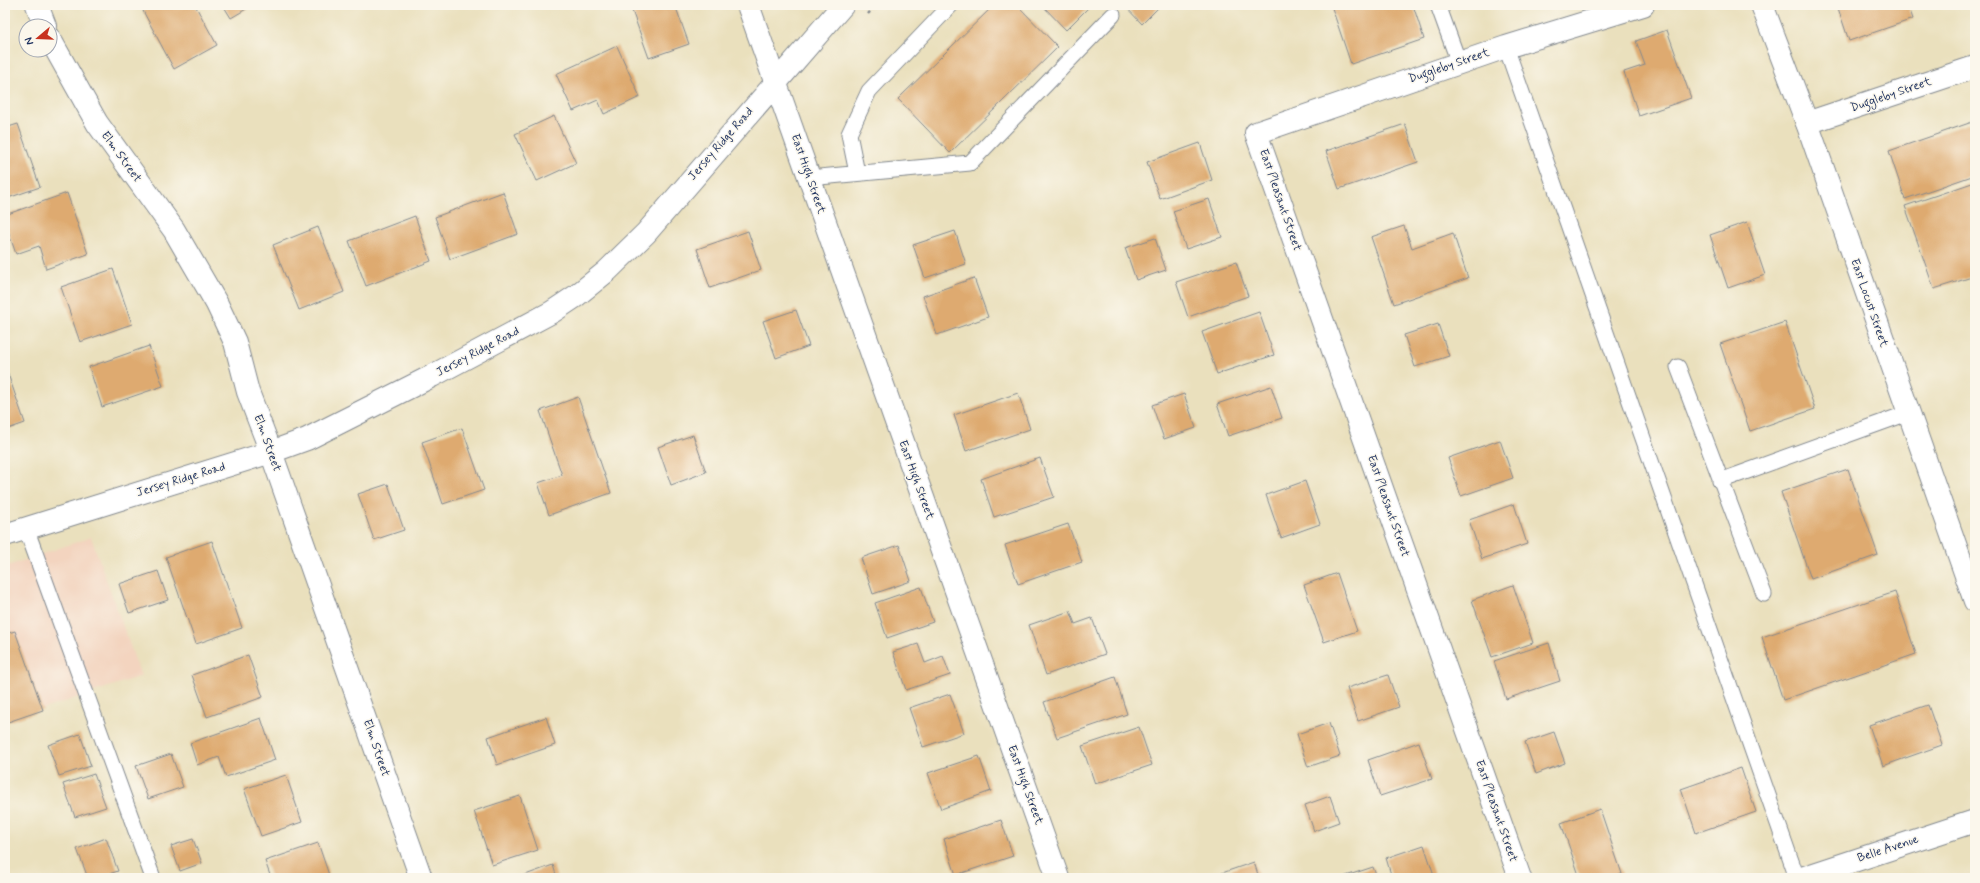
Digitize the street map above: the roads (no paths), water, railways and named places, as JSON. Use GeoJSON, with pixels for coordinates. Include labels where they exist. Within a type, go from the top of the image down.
{"type":"FeatureCollection","features":[{"type":"Feature","properties":{"kind":"street"},"geometry":{"type":"LineString","coordinates":[[37,5],[41,18]]}},
{"type":"Feature","properties":{"kind":"street"},"geometry":{"type":"LineString","coordinates":[[748,5],[775,82]]}},
{"type":"Feature","properties":{"kind":"street","name":"Jersey Ridge Road"},"geometry":{"type":"LineString","coordinates":[[5,535],[271,452],[307,439],[432,376],[552,312],[576,296],[607,271],[646,233],[843,5]]}},
{"type":"Feature","properties":{"kind":"street","name":"Duggleby Street"},"geometry":{"type":"LineString","coordinates":[[1256,133],[1506,47],[1643,5]]}},
{"type":"Feature","properties":{"kind":"street","name":"East Locust Street"},"geometry":{"type":"LineString","coordinates":[[1762,5],[1807,123],[1975,601]]}},
{"type":"Feature","properties":{"kind":"street","name":"Elm Street"},"geometry":{"type":"LineString","coordinates":[[58,53],[97,123],[174,230],[217,304],[235,342],[248,392],[271,452],[421,878]]}},
{"type":"Feature","properties":{"kind":"street","name":"Duggleby Street"},"geometry":{"type":"LineString","coordinates":[[1807,123],[1975,67]]}},
{"type":"Feature","properties":{"kind":"street","name":"East High Street"},"geometry":{"type":"LineString","coordinates":[[775,82],[1058,878]]}},
{"type":"Feature","properties":{"kind":"street","name":"East Pleasant Street"},"geometry":{"type":"LineString","coordinates":[[1256,133],[1520,878]]}},
{"type":"Feature","properties":{"kind":"street","name":"Belle Avenue"},"geometry":{"type":"LineString","coordinates":[[1802,878],[1975,820]]}},
{"type":"Feature","properties":{"kind":"lane"},"geometry":{"type":"LineString","coordinates":[[857,173],[849,134],[869,91],[951,5]]}},
{"type":"Feature","properties":{"kind":"lane"},"geometry":{"type":"LineString","coordinates":[[1438,5],[1459,63]]}},
{"type":"Feature","properties":{"kind":"lane"},"geometry":{"type":"LineString","coordinates":[[809,178],[970,163],[1113,15]]}},
{"type":"Feature","properties":{"kind":"lane"},"geometry":{"type":"LineString","coordinates":[[1506,47],[1796,878]]}},
{"type":"Feature","properties":{"kind":"lane"},"geometry":{"type":"LineString","coordinates":[[1678,367],[1764,594]]}},
{"type":"Feature","properties":{"kind":"lane"},"geometry":{"type":"LineString","coordinates":[[1720,481],[1908,413]]}},
{"type":"Feature","properties":{"kind":"lane"},"geometry":{"type":"LineString","coordinates":[[26,528],[153,878]]}}]}
